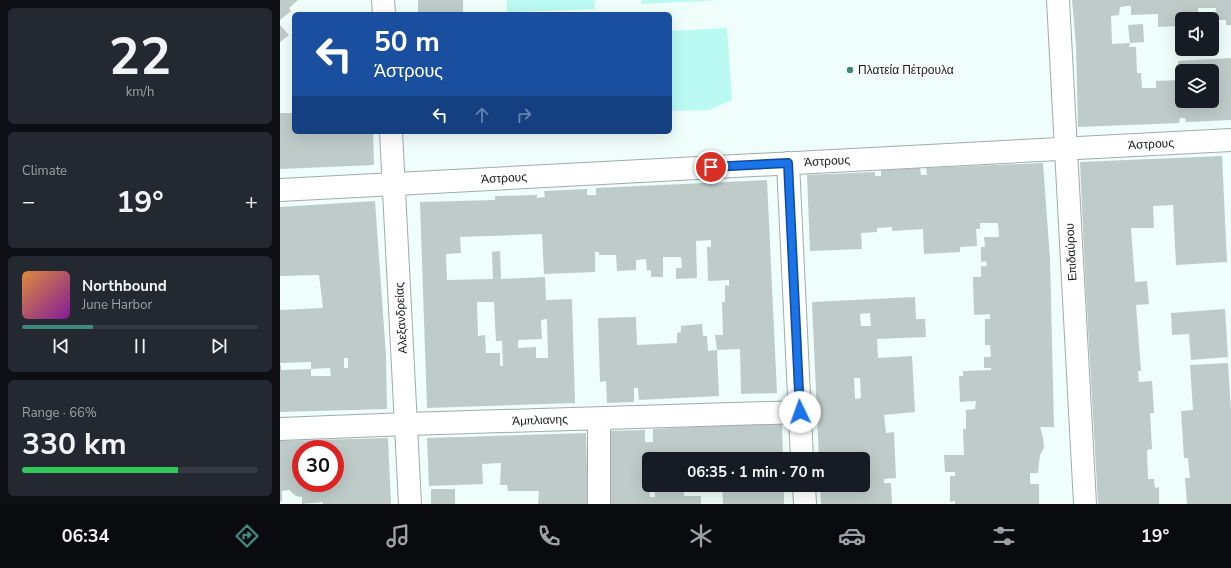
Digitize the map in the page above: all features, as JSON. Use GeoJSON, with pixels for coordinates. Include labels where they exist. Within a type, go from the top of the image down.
{"type":"FeatureCollection","features":[{"type":"Feature","properties":{"kind":"street"},"geometry":{"type":"LineString","coordinates":[[383,0],[384,12]]}},
{"type":"Feature","properties":{"kind":"street","name":"Επιδαύρου"},"geometry":{"type":"LineString","coordinates":[[1058,0],[1085,504]]}},
{"type":"Feature","properties":{"kind":"street","name":"Αλεξανδρείας"},"geometry":{"type":"LineString","coordinates":[[391,134],[410,504]]}},
{"type":"Feature","properties":{"kind":"street","name":"Άστρους"},"geometry":{"type":"LineString","coordinates":[[280,190],[1231,140]]}},
{"type":"Feature","properties":{"kind":"street"},"geometry":{"type":"LineString","coordinates":[[788,163],[802,452]]}},
{"type":"Feature","properties":{"kind":"street","name":"Άμπλιανης"},"geometry":{"type":"LineString","coordinates":[[280,429],[800,412]]}},
{"type":"Feature","properties":{"kind":"street"},"geometry":{"type":"LineString","coordinates":[[599,419],[599,504]]}},
{"type":"Feature","properties":{"kind":"street"},"geometry":{"type":"LineString","coordinates":[[804,492],[805,504]]}},
{"type":"Feature","properties":{"kind":"shaded area"},"geometry":{"type":"Polygon","coordinates":[[[507,0],[594,0],[595,9],[507,12],[507,0]]]}},
{"type":"Feature","properties":{"kind":"shaded area"},"geometry":{"type":"Polygon","coordinates":[[[641,0],[721,0],[642,4],[641,0]]]}},
{"type":"Feature","properties":{"kind":"shaded area"},"geometry":{"type":"Polygon","coordinates":[[[727,28],[732,100],[709,110],[672,111],[672,31],[727,28]]]}},
{"type":"Feature","properties":{"kind":"building"},"geometry":{"type":"Polygon","coordinates":[[[280,0],[298,0],[289,8],[291,11],[280,20],[280,0]]]}},
{"type":"Feature","properties":{"kind":"building"},"geometry":{"type":"Polygon","coordinates":[[[418,0],[463,0],[463,12],[418,12],[418,0]]]}},
{"type":"Feature","properties":{"kind":"building"},"geometry":{"type":"Polygon","coordinates":[[[1072,0],[1231,0],[1231,25],[1226,25],[1226,20],[1219,20],[1219,12],[1216,12],[1216,8],[1198,8],[1198,12],[1175,12],[1175,26],[1158,27],[1158,14],[1131,15],[1131,6],[1120,7],[1119,15],[1111,16],[1112,44],[1130,43],[1129,47],[1136,47],[1137,73],[1141,73],[1142,88],[1156,88],[1156,81],[1175,80],[1175,108],[1219,108],[1219,64],[1178,64],[1178,61],[1231,58],[1231,120],[1186,122],[1185,118],[1180,118],[1179,123],[1078,127],[1076,45],[1072,0]]]}},
{"type":"Feature","properties":{"kind":"building"},"geometry":{"type":"Polygon","coordinates":[[[1143,24],[1144,42],[1130,43],[1128,25],[1143,24]]]}},
{"type":"Feature","properties":{"kind":"building"},"geometry":{"type":"Polygon","coordinates":[[[280,25],[289,35],[280,42],[280,25]]]}},
{"type":"Feature","properties":{"kind":"building"},"geometry":{"type":"Polygon","coordinates":[[[280,113],[292,113],[292,134],[373,134],[374,165],[280,169],[280,113]]]}},
{"type":"Feature","properties":{"kind":"building"},"geometry":{"type":"Polygon","coordinates":[[[1222,156],[1227,262],[1176,265],[1173,205],[1153,206],[1154,228],[1131,228],[1135,282],[1147,281],[1149,304],[1136,305],[1141,371],[1138,371],[1139,382],[1152,381],[1154,413],[1150,413],[1152,449],[1147,450],[1148,479],[1154,479],[1155,488],[1159,487],[1159,504],[1098,504],[1080,162],[1222,156]]]}},
{"type":"Feature","properties":{"kind":"building"},"geometry":{"type":"Polygon","coordinates":[[[1043,163],[1050,259],[1054,427],[1040,427],[1044,448],[1040,455],[1038,473],[1030,473],[1030,484],[1039,484],[1039,504],[955,504],[955,501],[950,502],[950,476],[955,476],[955,472],[945,472],[944,455],[964,455],[963,429],[966,429],[966,410],[975,409],[976,401],[960,402],[959,376],[963,376],[963,371],[991,370],[991,368],[984,368],[984,357],[991,357],[990,345],[985,345],[985,319],[990,319],[990,314],[974,315],[973,277],[981,277],[981,266],[987,266],[986,261],[981,262],[981,247],[985,247],[984,237],[999,237],[998,223],[980,223],[980,229],[976,229],[977,246],[960,247],[960,252],[924,254],[923,229],[892,231],[892,227],[877,228],[877,232],[861,233],[862,249],[810,251],[807,175],[875,172],[875,176],[881,176],[881,170],[920,168],[921,175],[927,175],[926,168],[1043,163]]]}},
{"type":"Feature","properties":{"kind":"building"},"geometry":{"type":"Polygon","coordinates":[[[767,180],[777,393],[741,394],[740,349],[717,350],[715,335],[723,335],[722,302],[725,302],[725,285],[729,286],[729,280],[708,281],[707,247],[711,247],[711,240],[696,241],[697,278],[676,279],[676,268],[682,268],[681,257],[663,257],[663,277],[651,277],[651,270],[647,271],[646,259],[636,260],[636,270],[617,271],[616,255],[599,255],[599,252],[595,252],[595,272],[544,274],[542,234],[460,237],[461,253],[446,254],[447,280],[493,279],[492,252],[500,251],[501,279],[545,277],[546,300],[572,299],[575,403],[427,408],[420,202],[495,200],[495,196],[537,195],[537,198],[545,197],[544,191],[587,189],[587,195],[596,195],[596,188],[767,180]],[[477,302],[478,336],[485,335],[486,353],[500,353],[500,366],[503,366],[502,341],[496,341],[494,302],[477,302]],[[547,319],[541,320],[542,339],[518,340],[518,348],[536,347],[536,358],[548,358],[547,319]]]}},
{"type":"Feature","properties":{"kind":"building"},"geometry":{"type":"Polygon","coordinates":[[[375,201],[386,356],[387,409],[280,412],[280,365],[281,370],[311,369],[311,362],[280,363],[280,310],[323,308],[319,275],[280,276],[280,207],[375,201]],[[344,358],[344,368],[348,368],[348,358],[344,358]],[[330,368],[311,369],[311,376],[331,376],[330,368]]]}},
{"type":"Feature","properties":{"kind":"building"},"geometry":{"type":"Polygon","coordinates":[[[915,297],[916,319],[925,319],[926,337],[877,339],[878,358],[912,356],[915,412],[884,415],[886,433],[894,432],[896,478],[884,479],[884,483],[891,483],[892,504],[821,504],[820,492],[870,492],[870,452],[819,452],[812,302],[915,297]],[[870,313],[860,314],[861,326],[871,326],[870,313]],[[854,378],[855,399],[861,398],[860,378],[854,378]]]}},
{"type":"Feature","properties":{"kind":"building"},"geometry":{"type":"Polygon","coordinates":[[[1225,309],[1228,357],[1191,360],[1189,334],[1172,335],[1171,313],[1225,309]]]}},
{"type":"Feature","properties":{"kind":"building"},"geometry":{"type":"Polygon","coordinates":[[[636,317],[637,345],[677,343],[677,333],[681,332],[681,326],[702,324],[703,336],[707,336],[708,351],[717,350],[719,396],[639,400],[638,388],[634,388],[634,402],[607,403],[606,381],[600,382],[598,318],[636,317]]]}},
{"type":"Feature","properties":{"kind":"building"},"geometry":{"type":"Polygon","coordinates":[[[1228,363],[1231,411],[1231,504],[1187,504],[1185,478],[1190,478],[1188,458],[1184,458],[1181,411],[1193,410],[1190,365],[1228,363]]]}},
{"type":"Feature","properties":{"kind":"building"},"geometry":{"type":"Polygon","coordinates":[[[782,423],[783,452],[642,452],[642,492],[650,492],[650,497],[655,497],[655,492],[684,492],[684,496],[701,496],[701,504],[607,504],[605,431],[645,430],[645,442],[653,442],[653,429],[782,423]]]}},
{"type":"Feature","properties":{"kind":"building"},"geometry":{"type":"Polygon","coordinates":[[[586,433],[588,504],[538,504],[539,491],[508,491],[507,485],[500,485],[501,463],[482,464],[483,484],[429,486],[427,438],[586,433]]]}},
{"type":"Feature","properties":{"kind":"building"},"geometry":{"type":"Polygon","coordinates":[[[388,438],[391,504],[323,504],[323,502],[302,504],[302,497],[296,496],[289,490],[282,491],[282,502],[280,501],[280,441],[292,441],[292,492],[344,492],[344,440],[316,440],[388,438]]]}},
{"type":"Feature","properties":{"kind":"building"},"geometry":{"type":"Polygon","coordinates":[[[431,489],[455,489],[455,504],[431,504],[431,489]]]}},
{"type":"Feature","properties":{"kind":"building"},"geometry":{"type":"Polygon","coordinates":[[[722,492],[784,492],[784,504],[723,504],[722,492]]]}},
{"type":"Feature","properties":{"kind":"place","name":"Πλατεία Πέτρουλα"},"geometry":{"type":"Point","coordinates":[850,70]}},
{"type":"Feature","properties":{"kind":"route"},"geometry":{"type":"LineString","coordinates":[[711,167],[788,163],[800,412]]}}]}
